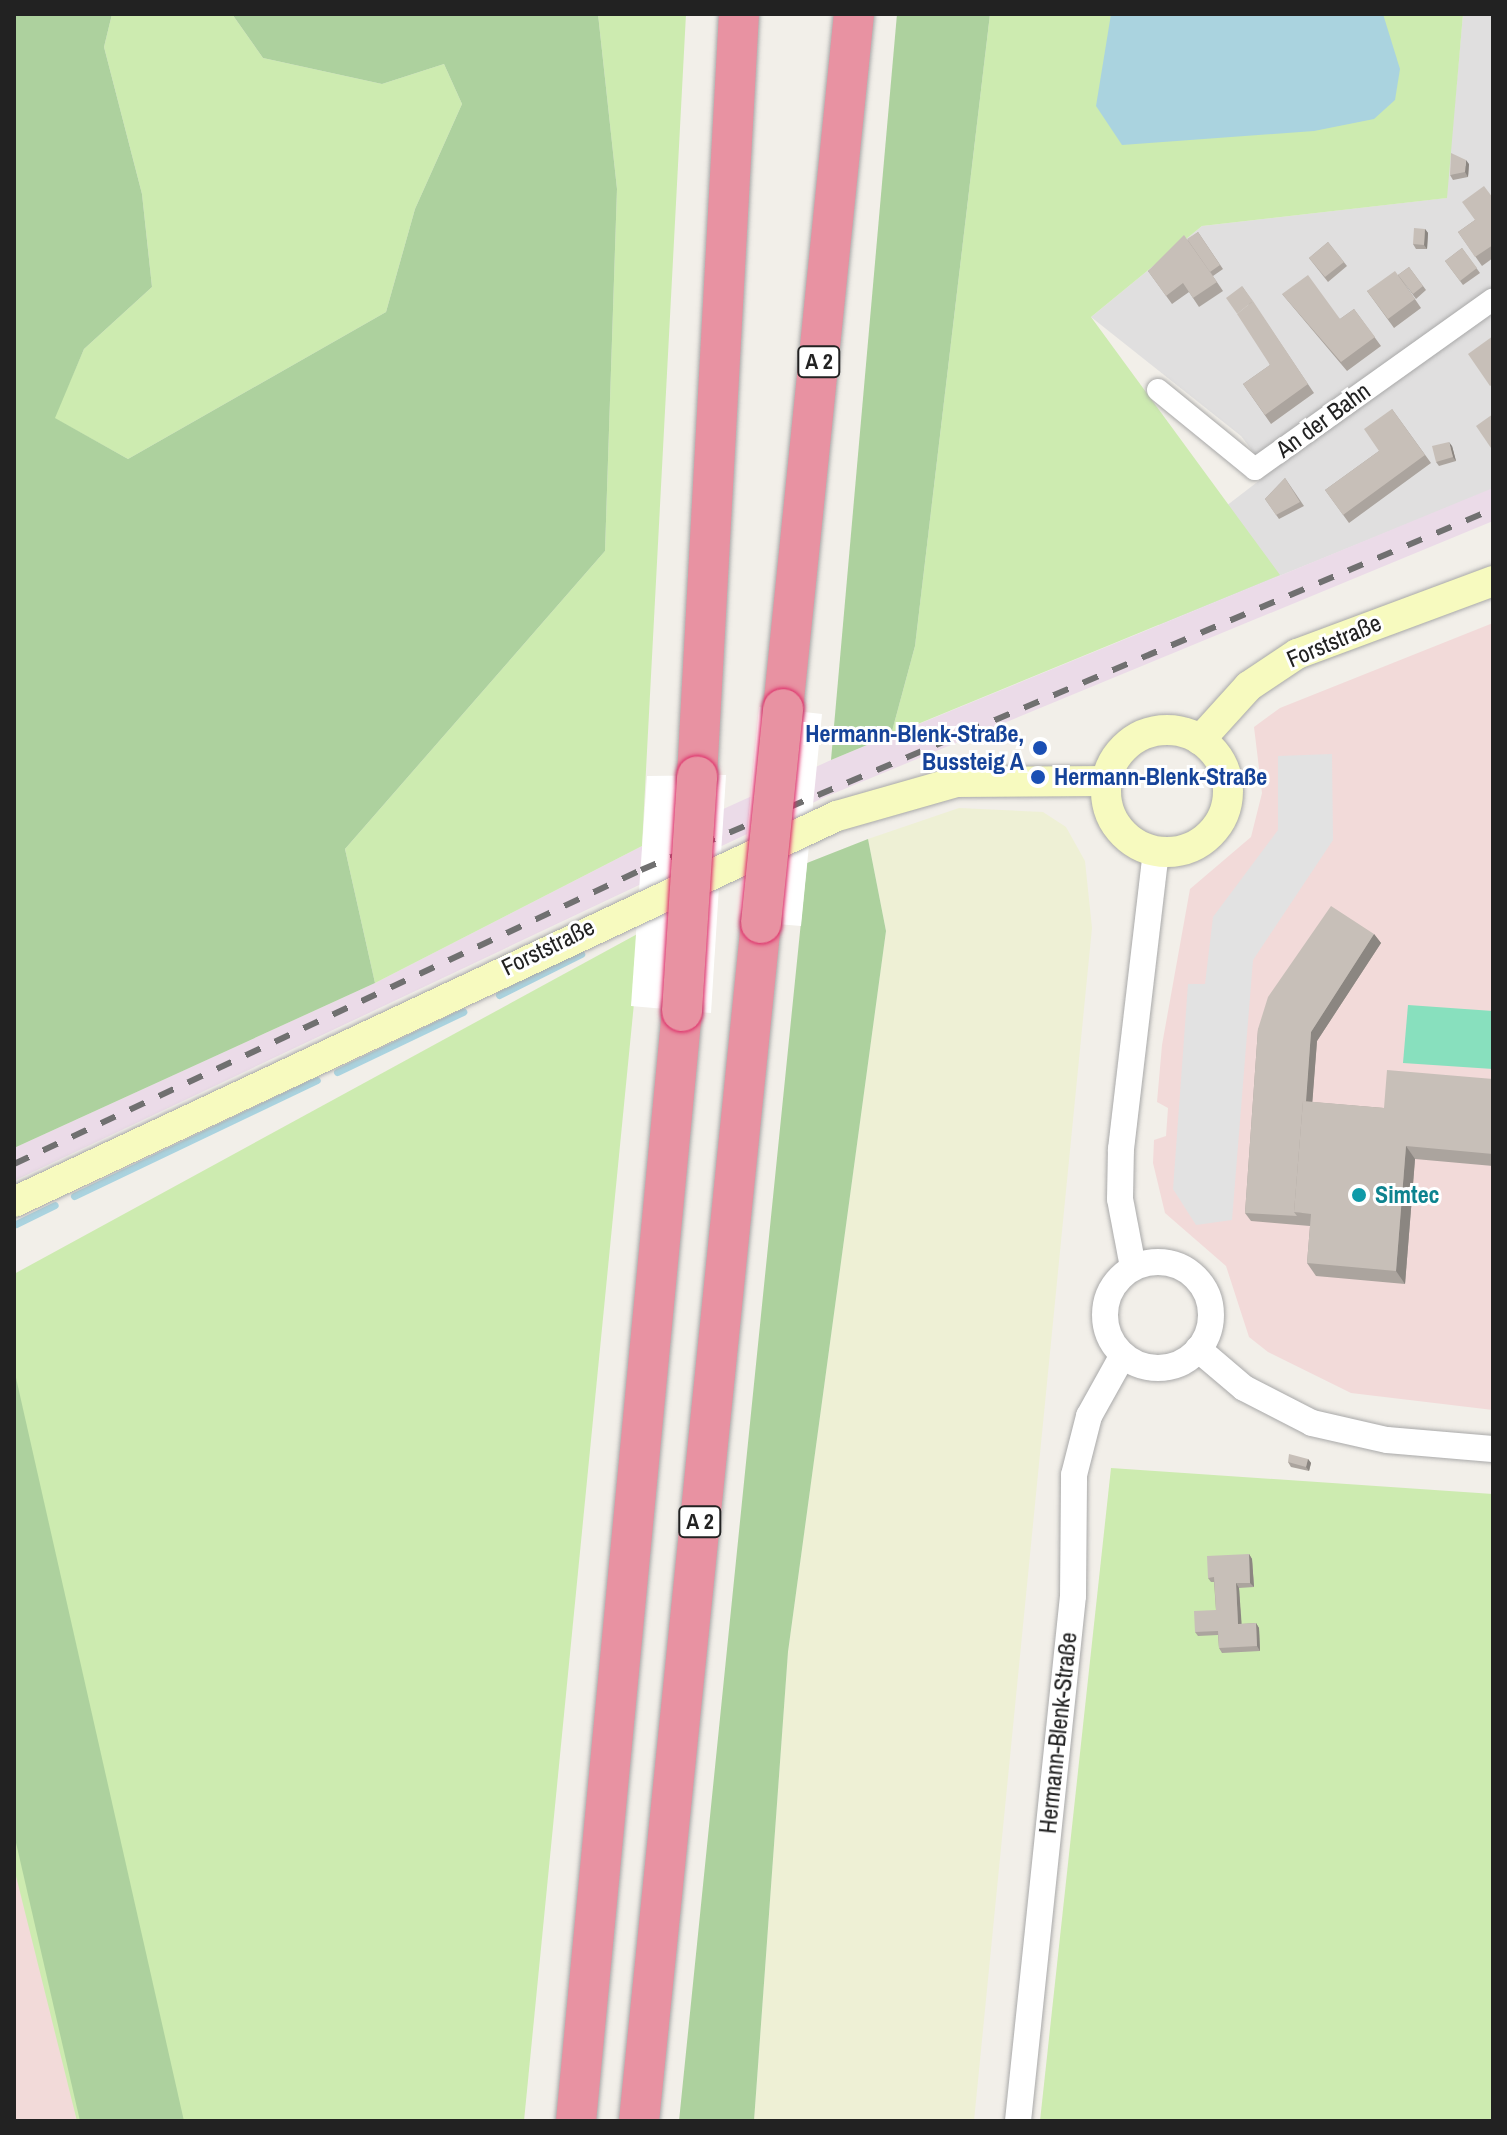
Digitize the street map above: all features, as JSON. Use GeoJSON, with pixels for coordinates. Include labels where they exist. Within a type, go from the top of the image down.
{"type":"FeatureCollection","features":[{"type":"Feature","properties":{"kind":"highway"},"geometry":{"type":"LineString","coordinates":[[576,2121],[682,1011],[739,14]]}},
{"type":"Feature","properties":{"kind":"highway","name":"A 2"},"geometry":{"type":"LineString","coordinates":[[639,2121],[854,14]]}},
{"type":"Feature","properties":{"kind":"main road","name":"Forststraße"},"geometry":{"type":"LineString","coordinates":[[1200,740],[1249,686],[1297,654],[1493,581]]}},
{"type":"Feature","properties":{"kind":"main road"},"geometry":{"type":"LineString","coordinates":[[1172,730],[1200,740],[1221,762],[1226,807],[1200,843],[1156,851],[1131,841],[1113,820],[1107,781],[1119,753],[1143,735],[1172,730]]}},
{"type":"Feature","properties":{"kind":"main road","name":"Forststraße"},"geometry":{"type":"LineString","coordinates":[[14,1202],[837,816],[956,782],[1107,781]]}},
{"type":"Feature","properties":{"kind":"street","name":"An der Bahn"},"geometry":{"type":"LineString","coordinates":[[1158,390],[1255,469],[1493,299]]}},
{"type":"Feature","properties":{"kind":"street"},"geometry":{"type":"LineString","coordinates":[[1133,1267],[1120,1199],[1121,1149],[1156,851]]}},
{"type":"Feature","properties":{"kind":"street"},"geometry":{"type":"LineString","coordinates":[[1172,1263],[1203,1286],[1210,1325],[1198,1349],[1168,1367],[1123,1355],[1108,1334],[1105,1309],[1113,1284],[1133,1267],[1172,1263]]}},
{"type":"Feature","properties":{"kind":"street"},"geometry":{"type":"LineString","coordinates":[[1198,1349],[1244,1388],[1312,1423],[1387,1440],[1493,1449]]}},
{"type":"Feature","properties":{"kind":"street","name":"Hermann-Blenk-Straße"},"geometry":{"type":"LineString","coordinates":[[1018,2121],[1073,1596],[1074,1475],[1089,1416],[1123,1355]]}},
{"type":"Feature","properties":{"kind":"shaded area"},"geometry":{"type":"Polygon","coordinates":[[[1463,14],[1493,14],[1493,489],[1159,625],[1139,573],[1269,473],[1241,436],[1091,317],[1202,226],[1446,198],[1463,14]]]}},
{"type":"Feature","properties":{"kind":"shaded area"},"geometry":{"type":"Polygon","coordinates":[[[1493,488],[1493,521],[825,797],[14,1181],[14,1148],[375,983],[642,846],[831,760],[1493,488]]]}},
{"type":"Feature","properties":{"kind":"shaded area"},"geometry":{"type":"Polygon","coordinates":[[[1493,623],[1493,1410],[1351,1393],[1268,1352],[1249,1337],[1226,1266],[1165,1213],[1153,1163],[1154,1140],[1166,1136],[1168,1108],[1157,1102],[1162,1045],[1190,889],[1251,837],[1262,793],[1254,727],[1280,708],[1493,623]]]}},
{"type":"Feature","properties":{"kind":"shaded area"},"geometry":{"type":"Polygon","coordinates":[[[1332,754],[1333,840],[1253,960],[1232,1220],[1196,1225],[1173,1189],[1188,984],[1205,984],[1213,917],[1278,830],[1278,756],[1332,754]]]}},
{"type":"Feature","properties":{"kind":"shaded area"},"geometry":{"type":"Polygon","coordinates":[[[14,1834],[80,2121],[14,2121],[14,1834]]]}},
{"type":"Feature","properties":{"kind":"green space"},"geometry":{"type":"Polygon","coordinates":[[[14,14],[112,14],[104,47],[142,194],[152,287],[84,349],[55,418],[128,459],[386,312],[415,209],[462,104],[444,64],[382,84],[263,58],[232,14],[598,14],[617,189],[605,551],[345,849],[375,983],[14,1148],[14,14]]]}},
{"type":"Feature","properties":{"kind":"green space"},"geometry":{"type":"Polygon","coordinates":[[[112,14],[232,14],[263,58],[382,84],[444,64],[462,104],[415,209],[386,312],[128,459],[54,418],[84,349],[152,287],[142,194],[104,47],[112,14]]]}},
{"type":"Feature","properties":{"kind":"green space"},"geometry":{"type":"Polygon","coordinates":[[[598,14],[686,14],[642,846],[375,983],[345,849],[605,551],[617,189],[598,14]]]}},
{"type":"Feature","properties":{"kind":"green space"},"geometry":{"type":"Polygon","coordinates":[[[897,14],[990,14],[915,646],[891,735],[831,760],[897,14]]]}},
{"type":"Feature","properties":{"kind":"green space"},"geometry":{"type":"Polygon","coordinates":[[[990,14],[1463,14],[1447,198],[1202,226],[1091,317],[1280,575],[891,735],[915,646],[990,14]]]}},
{"type":"Feature","properties":{"kind":"green space"},"geometry":{"type":"Polygon","coordinates":[[[959,808],[1043,812],[1066,827],[1085,861],[1092,928],[974,2121],[754,2121],[788,1652],[886,931],[868,839],[959,808]]]}},
{"type":"Feature","properties":{"kind":"green space"},"geometry":{"type":"Polygon","coordinates":[[[868,839],[886,931],[788,1652],[754,2121],[679,2121],[807,863],[868,839]]]}},
{"type":"Feature","properties":{"kind":"green space"},"geometry":{"type":"Polygon","coordinates":[[[641,932],[524,2121],[77,2121],[14,1868],[14,1274],[641,932]]]}},
{"type":"Feature","properties":{"kind":"green space"},"geometry":{"type":"Polygon","coordinates":[[[1408,1005],[1493,1011],[1493,1069],[1403,1063],[1408,1005]]]}},
{"type":"Feature","properties":{"kind":"green space"},"geometry":{"type":"Polygon","coordinates":[[[14,1369],[184,2121],[80,2121],[14,1834],[14,1369]]]}},
{"type":"Feature","properties":{"kind":"green space"},"geometry":{"type":"Polygon","coordinates":[[[1111,1468],[1493,1494],[1493,2121],[1040,2121],[1111,1468]]]}},
{"type":"Feature","properties":{"kind":"water"},"geometry":{"type":"Polygon","coordinates":[[[1111,14],[1383,14],[1400,69],[1395,100],[1374,119],[1314,131],[1122,145],[1096,106],[1111,14]]]}},
{"type":"Feature","properties":{"kind":"pier"},"geometry":{"type":"Polygon","coordinates":[[[759,707],[822,714],[801,926],[739,921],[759,707]]]}},
{"type":"Feature","properties":{"kind":"pier"},"geometry":{"type":"Polygon","coordinates":[[[726,775],[711,1013],[631,1006],[647,776],[726,775]]]}},
{"type":"Feature","properties":{"kind":"building"},"geometry":{"type":"Polygon","coordinates":[[[1451,153],[1466,160],[1465,172],[1450,175],[1451,153]]]}},
{"type":"Feature","properties":{"kind":"building"},"geometry":{"type":"Polygon","coordinates":[[[1484,186],[1493,198],[1493,245],[1475,257],[1458,232],[1475,220],[1462,202],[1484,186]]]}},
{"type":"Feature","properties":{"kind":"building"},"geometry":{"type":"Polygon","coordinates":[[[1414,228],[1425,229],[1424,245],[1413,244],[1414,228]]]}},
{"type":"Feature","properties":{"kind":"building"},"geometry":{"type":"Polygon","coordinates":[[[1198,232],[1220,265],[1210,272],[1187,239],[1198,232]]]}},
{"type":"Feature","properties":{"kind":"building"},"geometry":{"type":"Polygon","coordinates":[[[1184,235],[1217,282],[1193,298],[1183,283],[1166,296],[1148,271],[1184,235]]]}},
{"type":"Feature","properties":{"kind":"building"},"geometry":{"type":"Polygon","coordinates":[[[1328,242],[1344,262],[1325,277],[1309,258],[1328,242]]]}},
{"type":"Feature","properties":{"kind":"building"},"geometry":{"type":"Polygon","coordinates":[[[1462,248],[1477,268],[1460,281],[1445,261],[1462,248]]]}},
{"type":"Feature","properties":{"kind":"building"},"geometry":{"type":"Polygon","coordinates":[[[1409,267],[1423,286],[1413,294],[1398,275],[1409,267]]]}},
{"type":"Feature","properties":{"kind":"building"},"geometry":{"type":"Polygon","coordinates":[[[1395,271],[1415,299],[1388,319],[1367,291],[1395,271]]]}},
{"type":"Feature","properties":{"kind":"building"},"geometry":{"type":"Polygon","coordinates":[[[1308,275],[1340,319],[1354,309],[1375,337],[1341,362],[1282,294],[1308,275]]]}},
{"type":"Feature","properties":{"kind":"building"},"geometry":{"type":"Polygon","coordinates":[[[1242,286],[1253,301],[1237,314],[1226,298],[1242,286]]]}},
{"type":"Feature","properties":{"kind":"building"},"geometry":{"type":"Polygon","coordinates":[[[1253,301],[1308,384],[1265,415],[1243,384],[1270,365],[1237,314],[1253,301]]]}},
{"type":"Feature","properties":{"kind":"building"},"geometry":{"type":"Polygon","coordinates":[[[1493,336],[1493,384],[1490,386],[1468,354],[1493,336]]]}},
{"type":"Feature","properties":{"kind":"building"},"geometry":{"type":"Polygon","coordinates":[[[1392,409],[1425,455],[1343,515],[1325,490],[1379,451],[1364,429],[1392,409]]]}},
{"type":"Feature","properties":{"kind":"building"},"geometry":{"type":"Polygon","coordinates":[[[1493,414],[1493,447],[1491,448],[1476,426],[1493,414]]]}},
{"type":"Feature","properties":{"kind":"building"},"geometry":{"type":"Polygon","coordinates":[[[1449,442],[1453,457],[1436,462],[1432,446],[1449,442]]]}},
{"type":"Feature","properties":{"kind":"building"},"geometry":{"type":"Polygon","coordinates":[[[1285,478],[1300,502],[1276,515],[1265,499],[1285,478]]]}},
{"type":"Feature","properties":{"kind":"building"},"geometry":{"type":"Polygon","coordinates":[[[1331,906],[1374,934],[1311,1032],[1294,1212],[1297,1216],[1245,1213],[1258,1029],[1268,997],[1331,906]]]}},
{"type":"Feature","properties":{"kind":"building","name":"Simtec"},"geometry":{"type":"Polygon","coordinates":[[[1387,1070],[1493,1079],[1493,1154],[1406,1146],[1396,1271],[1307,1263],[1311,1214],[1294,1212],[1303,1101],[1384,1108],[1387,1070]]]}},
{"type":"Feature","properties":{"kind":"building"},"geometry":{"type":"Polygon","coordinates":[[[1289,1454],[1308,1459],[1306,1467],[1288,1462],[1289,1454]]]}},
{"type":"Feature","properties":{"kind":"building"},"geometry":{"type":"Polygon","coordinates":[[[1249,1554],[1250,1583],[1236,1583],[1238,1624],[1256,1623],[1257,1646],[1219,1648],[1218,1631],[1195,1632],[1194,1611],[1216,1610],[1214,1577],[1208,1578],[1207,1556],[1249,1554]]]}},
{"type":"Feature","properties":{"kind":"waterway"},"geometry":{"type":"LineString","coordinates":[[499,995],[581,954]]}},
{"type":"Feature","properties":{"kind":"waterway"},"geometry":{"type":"LineString","coordinates":[[337,1072],[463,1012]]}},
{"type":"Feature","properties":{"kind":"waterway"},"geometry":{"type":"LineString","coordinates":[[74,1196],[317,1080]]}},
{"type":"Feature","properties":{"kind":"waterway"},"geometry":{"type":"LineString","coordinates":[[16,1224],[55,1205]]}},
{"type":"Feature","properties":{"kind":"railway"},"geometry":{"type":"LineString","coordinates":[[14,1164],[641,870],[1493,509]]}},
{"type":"Feature","properties":{"kind":"place","name":"Hermann-Blenk-Straße, Bussteig A"},"geometry":{"type":"Point","coordinates":[1040,748]}},
{"type":"Feature","properties":{"kind":"place","name":"Hermann-Blenk-Straße"},"geometry":{"type":"Point","coordinates":[1038,777]}},
{"type":"Feature","properties":{"kind":"place","name":"Simtec"},"geometry":{"type":"Point","coordinates":[1359,1195]}}]}
